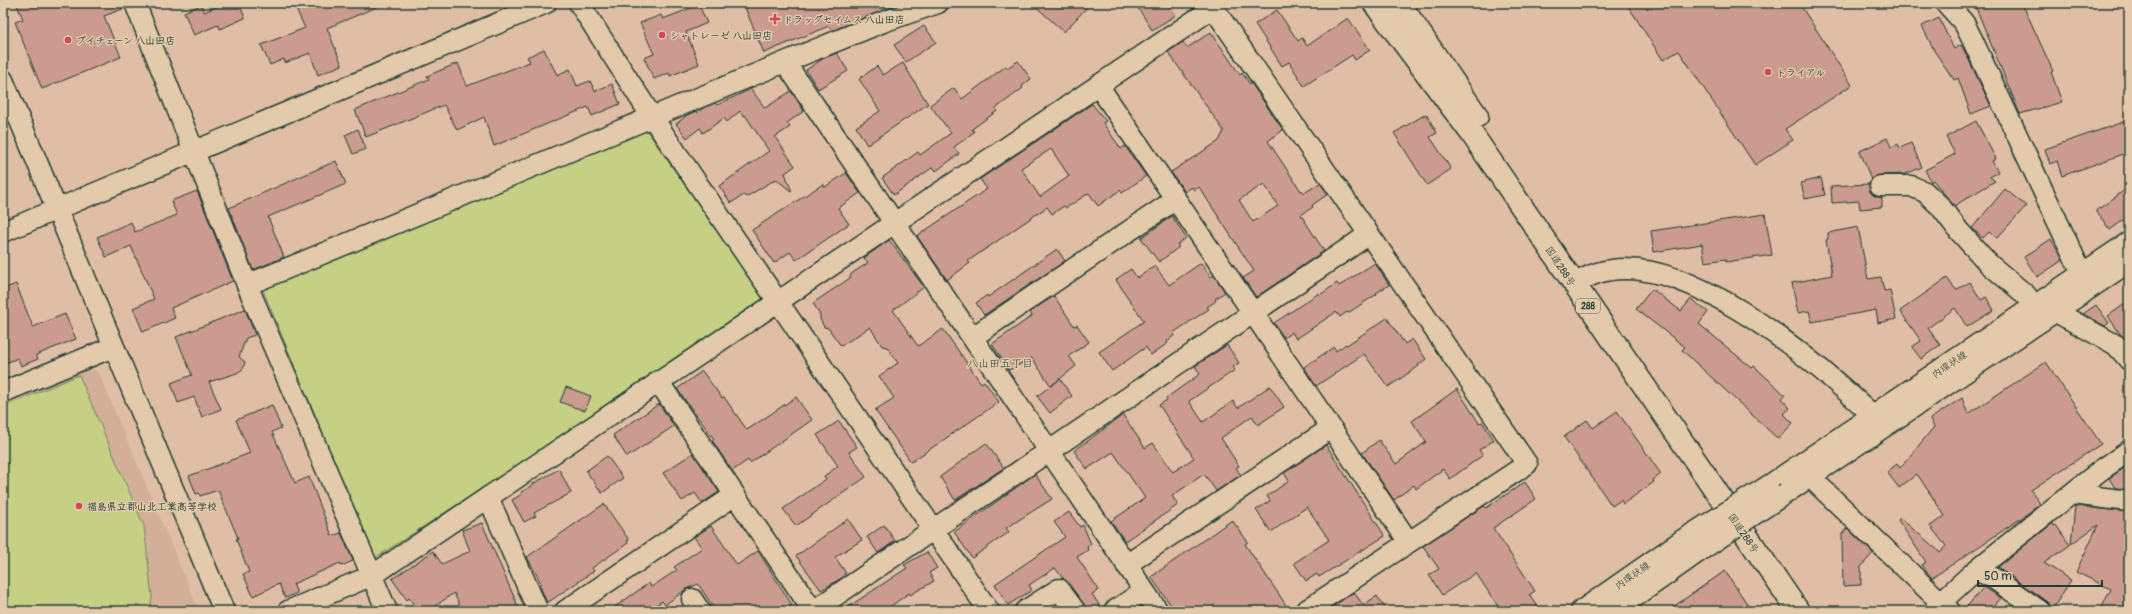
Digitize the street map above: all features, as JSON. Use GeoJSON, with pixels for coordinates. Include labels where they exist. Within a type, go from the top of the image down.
{"type":"FeatureCollection","features":[{"type":"Feature","properties":{"kind":"highway","name":"国道288号"},"geometry":{"type":"LineString","coordinates":[[1374,3],[1580,281],[1764,537],[1813,611]]}},
{"type":"Feature","properties":{"kind":"highway","name":"国道288号"},"geometry":{"type":"LineString","coordinates":[[1399,3],[1580,281],[1798,611]]}},
{"type":"Feature","properties":{"kind":"street"},"geometry":{"type":"LineString","coordinates":[[3,232],[546,3]]}},
{"type":"Feature","properties":{"kind":"street"},"geometry":{"type":"LineString","coordinates":[[579,3],[652,117],[780,302],[933,531],[989,611]]}},
{"type":"Feature","properties":{"kind":"street"},"geometry":{"type":"LineString","coordinates":[[247,285],[883,22],[938,3]]}},
{"type":"Feature","properties":{"kind":"street"},"geometry":{"type":"LineString","coordinates":[[1946,3],[1964,23],[2082,274]]}},
{"type":"Feature","properties":{"kind":"street"},"geometry":{"type":"LineString","coordinates":[[142,5],[193,151],[247,285],[373,575],[387,611]]}},
{"type":"Feature","properties":{"kind":"street"},"geometry":{"type":"LineString","coordinates":[[288,611],[373,575],[658,381],[780,302],[1098,85],[1212,5],[1368,235],[1527,464],[1408,541],[1305,611]]}},
{"type":"Feature","properties":{"kind":"street"},"geometry":{"type":"LineString","coordinates":[[785,62],[1158,611]]}},
{"type":"Feature","properties":{"kind":"street"},"geometry":{"type":"LineString","coordinates":[[3,80],[224,611]]}},
{"type":"Feature","properties":{"kind":"street"},"geometry":{"type":"LineString","coordinates":[[1098,85],[1408,541]]}},
{"type":"Feature","properties":{"kind":"street"},"geometry":{"type":"LineString","coordinates":[[1880,186],[1911,186],[1926,192],[1940,206],[1959,231],[1989,264],[2026,295],[2034,306]]}},
{"type":"Feature","properties":{"kind":"street"},"geometry":{"type":"LineString","coordinates":[[972,337],[1176,198]]}},
{"type":"Feature","properties":{"kind":"street"},"geometry":{"type":"LineString","coordinates":[[658,381],[813,611],[1368,235]]}},
{"type":"Feature","properties":{"kind":"street","name":"内環状線"},"geometry":{"type":"LineString","coordinates":[[1777,490],[1810,477],[1879,421],[2034,306],[2129,242]]}},
{"type":"Feature","properties":{"kind":"street","name":"内環状線"},"geometry":{"type":"LineString","coordinates":[[1777,490],[1879,421],[2056,312],[2129,262]]}},
{"type":"Feature","properties":{"kind":"street"},"geometry":{"type":"LineString","coordinates":[[1580,281],[1621,268],[1650,271],[1685,282],[1737,308],[1795,347],[1879,421]]}},
{"type":"Feature","properties":{"kind":"street"},"geometry":{"type":"LineString","coordinates":[[2056,312],[2116,345],[2129,360]]}},
{"type":"Feature","properties":{"kind":"street"},"geometry":{"type":"LineString","coordinates":[[3,392],[113,346]]}},
{"type":"Feature","properties":{"kind":"street"},"geometry":{"type":"LineString","coordinates":[[1126,565],[1331,428]]}},
{"type":"Feature","properties":{"kind":"street"},"geometry":{"type":"LineString","coordinates":[[1810,477],[1942,608],[1976,570],[2101,470],[2129,451]]}},
{"type":"Feature","properties":{"kind":"street"},"geometry":{"type":"LineString","coordinates":[[1615,611],[1689,548],[1777,490]]}},
{"type":"Feature","properties":{"kind":"street"},"geometry":{"type":"LineString","coordinates":[[2072,494],[2129,501]]}},
{"type":"Feature","properties":{"kind":"street"},"geometry":{"type":"LineString","coordinates":[[565,611],[735,495]]}},
{"type":"Feature","properties":{"kind":"street"},"geometry":{"type":"LineString","coordinates":[[488,496],[538,611]]}},
{"type":"Feature","properties":{"kind":"street","name":"内環状線"},"geometry":{"type":"LineString","coordinates":[[1581,611],[1689,548]]}},
{"type":"Feature","properties":{"kind":"street"},"geometry":{"type":"LineString","coordinates":[[1976,570],[1993,578],[2040,611]]}},
{"type":"Feature","properties":{"kind":"street"},"geometry":{"type":"LineString","coordinates":[[1024,611],[1059,589],[1075,611]]}},
{"type":"Feature","properties":{"kind":"street"},"geometry":{"type":"LineString","coordinates":[[1114,611],[1144,591]]}},
{"type":"Feature","properties":{"kind":"shaded area","name":"福島県立郡山北工業高等学校"},"geometry":{"type":"Polygon","coordinates":[[[88,366],[99,373],[199,611],[3,611],[3,401],[88,366]]]}},
{"type":"Feature","properties":{"kind":"green space"},"geometry":{"type":"Polygon","coordinates":[[[645,128],[767,303],[375,558],[262,288],[645,128]]]}},
{"type":"Feature","properties":{"kind":"green space","name":"福島県立郡山北工業高等学校"},"geometry":{"type":"Polygon","coordinates":[[[79,375],[144,526],[152,598],[149,611],[3,611],[3,407],[79,375]]]}},
{"type":"Feature","properties":{"kind":"building","name":"ブイチェーン 八山田店"},"geometry":{"type":"Polygon","coordinates":[[[16,3],[124,3],[125,8],[104,16],[121,57],[42,89],[15,22],[23,19],[16,3]]]}},
{"type":"Feature","properties":{"kind":"building"},"geometry":{"type":"Polygon","coordinates":[[[226,3],[239,3],[245,18],[220,29],[218,25],[194,35],[184,12],[201,5],[204,12],[226,3]]]}},
{"type":"Feature","properties":{"kind":"building"},"geometry":{"type":"Polygon","coordinates":[[[293,3],[386,3],[327,28],[342,65],[318,75],[310,53],[285,63],[284,59],[270,65],[261,45],[305,28],[293,3]]]}},
{"type":"Feature","properties":{"kind":"building"},"geometry":{"type":"Polygon","coordinates":[[[743,3],[903,3],[831,31],[829,26],[764,53],[743,3]]]}},
{"type":"Feature","properties":{"kind":"building"},"geometry":{"type":"Polygon","coordinates":[[[1032,3],[1091,3],[1064,32],[1032,3]]]}},
{"type":"Feature","properties":{"kind":"building"},"geometry":{"type":"Polygon","coordinates":[[[1135,3],[1167,3],[1176,15],[1152,30],[1135,3]]]}},
{"type":"Feature","properties":{"kind":"building","name":"トライアル"},"geometry":{"type":"Polygon","coordinates":[[[1626,3],[1799,3],[1852,85],[1785,129],[1793,140],[1755,165],[1679,51],[1663,60],[1626,3]]]}},
{"type":"Feature","properties":{"kind":"building"},"geometry":{"type":"Polygon","coordinates":[[[1974,3],[2022,3],[2053,71],[2051,72],[2062,102],[2020,114],[1974,3]]]}},
{"type":"Feature","properties":{"kind":"building"},"geometry":{"type":"Polygon","coordinates":[[[699,5],[707,23],[686,32],[699,64],[670,76],[669,73],[654,79],[644,58],[654,54],[640,23],[661,15],[663,19],[699,5]]]}},
{"type":"Feature","properties":{"kind":"building"},"geometry":{"type":"Polygon","coordinates":[[[1277,10],[1298,41],[1302,38],[1307,46],[1348,18],[1370,50],[1355,60],[1352,55],[1304,86],[1289,62],[1282,66],[1255,24],[1277,10]]]}},
{"type":"Feature","properties":{"kind":"building"},"geometry":{"type":"Polygon","coordinates":[[[1939,18],[1954,49],[1961,45],[1991,106],[1971,114],[1958,78],[1954,80],[1935,52],[1922,26],[1939,18]]]}},
{"type":"Feature","properties":{"kind":"building"},"geometry":{"type":"Polygon","coordinates":[[[924,26],[936,42],[906,62],[894,45],[924,26]]]}},
{"type":"Feature","properties":{"kind":"building"},"geometry":{"type":"Polygon","coordinates":[[[1211,32],[1240,75],[1242,73],[1250,84],[1251,83],[1283,130],[1268,141],[1301,191],[1302,190],[1304,193],[1320,183],[1328,194],[1301,215],[1324,251],[1256,297],[1243,278],[1254,271],[1199,187],[1194,190],[1192,187],[1185,192],[1171,172],[1219,141],[1224,131],[1168,52],[1183,42],[1187,48],[1211,32]],[[1264,184],[1239,200],[1253,222],[1278,206],[1264,184]]]}},
{"type":"Feature","properties":{"kind":"building"},"geometry":{"type":"Polygon","coordinates":[[[544,49],[557,75],[570,69],[577,86],[590,81],[595,91],[612,84],[620,104],[592,116],[588,107],[494,146],[484,117],[457,130],[444,105],[366,137],[355,110],[429,79],[427,76],[458,63],[467,86],[530,62],[527,57],[544,49]]]}},
{"type":"Feature","properties":{"kind":"building"},"geometry":{"type":"Polygon","coordinates":[[[837,53],[848,71],[818,89],[806,70],[824,58],[837,53]]]}},
{"type":"Feature","properties":{"kind":"building"},"geometry":{"type":"Polygon","coordinates":[[[1018,61],[1031,79],[1022,86],[1023,88],[995,109],[997,111],[972,129],[974,132],[954,147],[959,154],[936,171],[933,167],[894,195],[882,178],[918,152],[920,155],[951,133],[930,105],[954,88],[962,99],[1006,66],[1007,68],[1018,61]]]}},
{"type":"Feature","properties":{"kind":"building"},"geometry":{"type":"Polygon","coordinates":[[[903,63],[928,104],[867,145],[856,127],[880,111],[859,79],[877,66],[883,75],[903,63]]]}},
{"type":"Feature","properties":{"kind":"building"},"geometry":{"type":"Polygon","coordinates":[[[751,89],[765,108],[791,91],[804,111],[787,123],[790,127],[775,137],[795,166],[785,173],[792,192],[776,179],[746,197],[744,195],[731,203],[719,186],[769,151],[745,115],[744,116],[740,111],[727,122],[724,118],[703,133],[700,128],[687,138],[676,124],[687,115],[696,111],[697,113],[703,108],[715,103],[717,105],[751,89]]]}},
{"type":"Feature","properties":{"kind":"building"},"geometry":{"type":"Polygon","coordinates":[[[1092,104],[1106,121],[1103,123],[1121,149],[1125,146],[1146,176],[1122,193],[1120,190],[1098,206],[1089,193],[1066,208],[1064,206],[1052,214],[1047,207],[968,261],[970,263],[947,280],[917,236],[987,189],[980,179],[1092,104]],[[1051,149],[1021,168],[1040,197],[1069,176],[1051,149]]]}},
{"type":"Feature","properties":{"kind":"building"},"geometry":{"type":"Polygon","coordinates":[[[1426,114],[1437,133],[1430,137],[1451,169],[1427,185],[1394,133],[1426,114]]]}},
{"type":"Feature","properties":{"kind":"building"},"geometry":{"type":"Polygon","coordinates":[[[2129,120],[2129,152],[2062,176],[2057,161],[2050,164],[2045,149],[2129,120]]]}},
{"type":"Feature","properties":{"kind":"building"},"geometry":{"type":"Polygon","coordinates":[[[1976,121],[1996,159],[1992,161],[1998,172],[1990,177],[1995,181],[1954,206],[1933,180],[1931,182],[1925,170],[1955,154],[1946,137],[1976,121]]]}},
{"type":"Feature","properties":{"kind":"building"},"geometry":{"type":"Polygon","coordinates":[[[358,129],[366,149],[353,154],[345,135],[358,129]]]}},
{"type":"Feature","properties":{"kind":"building"},"geometry":{"type":"Polygon","coordinates":[[[1887,138],[1891,147],[1898,144],[1900,148],[1911,143],[1922,167],[1906,174],[1880,175],[1871,180],[1860,151],[1887,138]]]}},
{"type":"Feature","properties":{"kind":"building"},"geometry":{"type":"Polygon","coordinates":[[[336,161],[346,184],[268,217],[284,257],[253,270],[229,208],[336,161]]]}},
{"type":"Feature","properties":{"kind":"building"},"geometry":{"type":"Polygon","coordinates":[[[846,173],[860,193],[838,208],[849,224],[796,260],[790,252],[774,263],[752,230],[823,184],[825,187],[846,173]]]}},
{"type":"Feature","properties":{"kind":"building"},"geometry":{"type":"Polygon","coordinates":[[[1821,178],[1825,195],[1805,199],[1801,183],[1821,178]]]}},
{"type":"Feature","properties":{"kind":"building"},"geometry":{"type":"Polygon","coordinates":[[[1869,184],[1870,192],[1875,196],[1882,198],[1882,207],[1860,209],[1859,201],[1832,203],[1831,186],[1869,184]]]}},
{"type":"Feature","properties":{"kind":"building"},"geometry":{"type":"Polygon","coordinates":[[[2129,187],[2129,216],[2110,230],[2096,211],[2129,187]]]}},
{"type":"Feature","properties":{"kind":"building"},"geometry":{"type":"Polygon","coordinates":[[[2005,189],[2026,206],[1997,238],[1989,232],[1983,238],[1972,228],[2005,189]]]}},
{"type":"Feature","properties":{"kind":"building"},"geometry":{"type":"Polygon","coordinates":[[[197,191],[233,281],[171,308],[175,318],[143,332],[133,308],[154,299],[131,246],[106,257],[97,237],[131,222],[135,232],[177,215],[171,201],[197,191]]]}},
{"type":"Feature","properties":{"kind":"building"},"geometry":{"type":"Polygon","coordinates":[[[1765,214],[1772,255],[1726,262],[1726,259],[1705,262],[1702,244],[1654,252],[1651,231],[1765,214]]]}},
{"type":"Feature","properties":{"kind":"building"},"geometry":{"type":"Polygon","coordinates":[[[1172,216],[1186,238],[1177,245],[1179,247],[1159,262],[1141,238],[1172,216]]]}},
{"type":"Feature","properties":{"kind":"building"},"geometry":{"type":"Polygon","coordinates":[[[1858,227],[1868,279],[1881,277],[1884,291],[1890,290],[1896,319],[1878,323],[1876,310],[1812,322],[1809,311],[1798,313],[1792,283],[1832,275],[1826,240],[1828,239],[1828,233],[1858,227]]]}},
{"type":"Feature","properties":{"kind":"building"},"geometry":{"type":"Polygon","coordinates":[[[2051,239],[2063,260],[2037,277],[2024,257],[2051,239]]]}},
{"type":"Feature","properties":{"kind":"building"},"geometry":{"type":"Polygon","coordinates":[[[889,240],[924,287],[893,310],[918,346],[943,329],[981,383],[984,381],[999,402],[911,462],[875,410],[894,398],[879,376],[898,363],[887,347],[882,346],[870,327],[841,346],[828,328],[824,327],[820,319],[820,315],[813,303],[850,278],[851,274],[868,263],[864,258],[889,240]]]}},
{"type":"Feature","properties":{"kind":"building"},"geometry":{"type":"Polygon","coordinates":[[[1057,249],[1065,261],[984,315],[976,303],[987,295],[988,297],[1057,249]]]}},
{"type":"Feature","properties":{"kind":"building"},"geometry":{"type":"Polygon","coordinates":[[[1201,263],[1211,277],[1214,275],[1225,292],[1207,307],[1209,309],[1173,333],[1175,335],[1167,341],[1168,343],[1151,355],[1146,347],[1112,371],[1099,352],[1144,321],[1116,280],[1131,269],[1137,278],[1155,266],[1169,285],[1201,263]]]}},
{"type":"Feature","properties":{"kind":"building"},"geometry":{"type":"Polygon","coordinates":[[[1375,263],[1389,285],[1348,313],[1347,312],[1340,317],[1336,312],[1296,339],[1292,332],[1284,338],[1274,323],[1319,293],[1320,295],[1337,283],[1339,286],[1375,263]]]}},
{"type":"Feature","properties":{"kind":"building"},"geometry":{"type":"Polygon","coordinates":[[[1947,278],[1956,290],[1970,282],[1981,300],[1986,297],[1994,310],[1967,327],[1955,308],[1928,328],[1940,345],[1921,359],[1912,347],[1921,341],[1900,311],[1947,278]]]}},
{"type":"Feature","properties":{"kind":"building"},"geometry":{"type":"Polygon","coordinates":[[[16,284],[33,327],[65,314],[76,339],[36,355],[38,359],[21,366],[18,358],[3,364],[3,289],[16,284]]]}},
{"type":"Feature","properties":{"kind":"building"},"geometry":{"type":"Polygon","coordinates":[[[1652,289],[1681,311],[1691,299],[1708,312],[1699,324],[1752,368],[1754,366],[1785,395],[1782,399],[1790,408],[1784,414],[1793,423],[1778,439],[1682,350],[1685,347],[1636,309],[1652,289]]]}},
{"type":"Feature","properties":{"kind":"building"},"geometry":{"type":"Polygon","coordinates":[[[1054,296],[1074,326],[1077,325],[1089,342],[1069,356],[1076,366],[1051,386],[1032,358],[1009,370],[992,344],[1032,316],[1030,312],[1054,296]]]}},
{"type":"Feature","properties":{"kind":"building"},"geometry":{"type":"Polygon","coordinates":[[[2129,301],[2129,342],[2120,334],[2108,316],[2129,301]]]}},
{"type":"Feature","properties":{"kind":"building"},"geometry":{"type":"Polygon","coordinates":[[[2096,305],[2109,323],[2105,326],[2083,314],[2096,305]]]}},
{"type":"Feature","properties":{"kind":"building"},"geometry":{"type":"Polygon","coordinates":[[[245,309],[255,335],[246,338],[239,357],[245,362],[243,369],[237,373],[209,382],[221,409],[202,417],[194,397],[178,403],[171,383],[192,375],[176,337],[245,309]]]}},
{"type":"Feature","properties":{"kind":"building"},"geometry":{"type":"Polygon","coordinates":[[[1387,318],[1405,344],[1412,339],[1426,359],[1418,365],[1419,366],[1388,387],[1364,354],[1316,386],[1304,367],[1334,347],[1336,351],[1346,344],[1347,345],[1387,318]]]}},
{"type":"Feature","properties":{"kind":"building"},"geometry":{"type":"Polygon","coordinates":[[[1227,345],[1239,363],[1233,367],[1235,370],[1189,401],[1203,422],[1233,401],[1238,408],[1270,386],[1284,407],[1258,425],[1252,416],[1221,438],[1239,466],[1236,468],[1241,475],[1216,491],[1204,474],[1172,496],[1178,505],[1125,541],[1111,521],[1145,498],[1113,452],[1087,469],[1074,451],[1123,415],[1145,448],[1153,443],[1173,472],[1194,458],[1159,405],[1167,400],[1166,398],[1200,374],[1195,366],[1227,345]]]}},
{"type":"Feature","properties":{"kind":"building"},"geometry":{"type":"Polygon","coordinates":[[[2046,362],[2101,444],[2031,490],[2040,504],[1932,578],[1921,565],[1926,562],[1898,520],[1900,518],[1940,552],[1946,546],[1930,526],[1945,516],[1917,474],[1899,488],[1887,472],[1897,464],[1900,468],[1934,427],[1930,419],[1962,398],[1968,414],[2046,362]]]}},
{"type":"Feature","properties":{"kind":"building"},"geometry":{"type":"Polygon","coordinates":[[[702,371],[722,398],[724,397],[747,430],[796,397],[812,420],[750,463],[748,460],[732,471],[712,440],[714,439],[677,389],[702,371]]]}},
{"type":"Feature","properties":{"kind":"building"},"geometry":{"type":"Polygon","coordinates":[[[1060,379],[1072,396],[1050,413],[1037,396],[1060,379]]]}},
{"type":"Feature","properties":{"kind":"building"},"geometry":{"type":"Polygon","coordinates":[[[566,387],[591,396],[585,411],[560,402],[566,387]]]}},
{"type":"Feature","properties":{"kind":"building"},"geometry":{"type":"Polygon","coordinates":[[[1457,389],[1479,423],[1482,422],[1494,440],[1479,450],[1483,455],[1450,479],[1443,469],[1416,489],[1414,485],[1394,500],[1362,453],[1379,440],[1396,464],[1426,442],[1412,421],[1457,389]]]}},
{"type":"Feature","properties":{"kind":"building"},"geometry":{"type":"Polygon","coordinates":[[[659,404],[674,426],[627,457],[613,435],[659,404]]]}},
{"type":"Feature","properties":{"kind":"building"},"geometry":{"type":"Polygon","coordinates":[[[272,405],[281,428],[272,432],[295,483],[309,477],[332,536],[341,533],[353,561],[341,566],[340,563],[293,584],[297,593],[285,598],[279,584],[253,596],[243,574],[249,572],[236,539],[238,538],[218,490],[200,496],[199,493],[196,494],[189,476],[250,453],[236,420],[272,405]]]}},
{"type":"Feature","properties":{"kind":"building"},"geometry":{"type":"Polygon","coordinates":[[[1617,411],[1661,474],[1653,480],[1654,482],[1623,504],[1621,500],[1612,506],[1564,437],[1587,420],[1593,428],[1617,411]]]}},
{"type":"Feature","properties":{"kind":"building"},"geometry":{"type":"Polygon","coordinates":[[[839,421],[857,447],[849,452],[866,477],[796,526],[783,509],[826,479],[824,476],[838,466],[817,435],[839,421]]]}},
{"type":"Feature","properties":{"kind":"building"},"geometry":{"type":"Polygon","coordinates":[[[986,443],[1004,468],[955,500],[940,477],[986,443]]]}},
{"type":"Feature","properties":{"kind":"building"},"geometry":{"type":"Polygon","coordinates":[[[1326,445],[1385,536],[1319,577],[1317,574],[1306,581],[1294,563],[1329,540],[1307,507],[1271,532],[1256,510],[1270,501],[1267,496],[1289,481],[1284,473],[1326,445]]]}},
{"type":"Feature","properties":{"kind":"building"},"geometry":{"type":"Polygon","coordinates":[[[693,453],[719,492],[702,503],[695,493],[682,501],[663,473],[693,453]]]}},
{"type":"Feature","properties":{"kind":"building"},"geometry":{"type":"Polygon","coordinates":[[[607,456],[623,478],[602,493],[586,471],[607,456]]]}},
{"type":"Feature","properties":{"kind":"building"},"geometry":{"type":"Polygon","coordinates":[[[2129,465],[2129,489],[2115,488],[2109,478],[2129,465]]]}},
{"type":"Feature","properties":{"kind":"building"},"geometry":{"type":"Polygon","coordinates":[[[559,469],[571,493],[534,513],[536,516],[524,522],[512,500],[522,494],[521,492],[532,486],[531,485],[559,469]]]}},
{"type":"Feature","properties":{"kind":"building"},"geometry":{"type":"Polygon","coordinates":[[[1035,474],[1052,499],[1006,528],[1009,532],[972,558],[954,532],[1035,474]]]}},
{"type":"Feature","properties":{"kind":"building"},"geometry":{"type":"Polygon","coordinates":[[[1525,482],[1536,499],[1493,528],[1535,591],[1529,595],[1540,611],[1501,611],[1476,573],[1442,595],[1429,575],[1439,569],[1423,546],[1484,506],[1486,508],[1525,482]]]}},
{"type":"Feature","properties":{"kind":"building"},"geometry":{"type":"Polygon","coordinates":[[[604,504],[629,540],[627,541],[628,543],[592,568],[594,571],[547,603],[539,584],[541,583],[527,557],[604,504]]]}},
{"type":"Feature","properties":{"kind":"building"},"geometry":{"type":"Polygon","coordinates":[[[2075,506],[2129,512],[2129,598],[2122,611],[2100,611],[2111,589],[2076,572],[2098,525],[2071,544],[2075,506]]]}},
{"type":"Feature","properties":{"kind":"building"},"geometry":{"type":"Polygon","coordinates":[[[1069,512],[1080,527],[1083,525],[1091,544],[1087,547],[1088,550],[1077,557],[1099,590],[1092,594],[1103,611],[1086,611],[1084,604],[1055,568],[1029,585],[1032,590],[1008,605],[995,584],[1065,537],[1054,522],[1069,512]]]}},
{"type":"Feature","properties":{"kind":"building"},"geometry":{"type":"Polygon","coordinates":[[[848,519],[862,540],[835,557],[846,573],[844,574],[845,576],[821,590],[796,556],[848,519]]]}},
{"type":"Feature","properties":{"kind":"building"},"geometry":{"type":"Polygon","coordinates":[[[1232,520],[1248,542],[1245,544],[1290,611],[1175,611],[1151,577],[1232,520]]]}},
{"type":"Feature","properties":{"kind":"building"},"geometry":{"type":"Polygon","coordinates":[[[482,523],[520,611],[462,611],[454,593],[428,611],[418,611],[409,598],[407,600],[392,579],[433,551],[442,564],[470,551],[462,530],[482,523]]]}},
{"type":"Feature","properties":{"kind":"building"},"geometry":{"type":"Polygon","coordinates":[[[2053,523],[2070,545],[2044,563],[2071,580],[2052,610],[2047,602],[1998,567],[2053,523]]]}},
{"type":"Feature","properties":{"kind":"building"},"geometry":{"type":"Polygon","coordinates":[[[884,525],[895,541],[878,553],[867,537],[884,525]]]}},
{"type":"Feature","properties":{"kind":"building"},"geometry":{"type":"Polygon","coordinates":[[[711,526],[737,565],[758,551],[792,605],[783,611],[716,611],[698,584],[686,589],[665,605],[662,601],[647,611],[609,611],[649,583],[651,587],[677,570],[674,567],[702,548],[694,537],[711,526]]]}},
{"type":"Feature","properties":{"kind":"building"},"geometry":{"type":"Polygon","coordinates":[[[1847,528],[1873,553],[1861,567],[1861,585],[1843,586],[1842,534],[1847,528]]]}},
{"type":"Feature","properties":{"kind":"building"},"geometry":{"type":"Polygon","coordinates":[[[927,552],[937,568],[929,573],[934,581],[910,595],[909,593],[884,611],[842,611],[907,568],[904,565],[927,552]]]}},
{"type":"Feature","properties":{"kind":"building"},"geometry":{"type":"Polygon","coordinates":[[[1725,571],[1752,611],[1667,611],[1725,571]]]}},
{"type":"Feature","properties":{"kind":"building"},"geometry":{"type":"Polygon","coordinates":[[[1984,587],[2001,598],[1990,611],[1963,611],[1984,587]]]}},
{"type":"Feature","properties":{"kind":"building"},"geometry":{"type":"Polygon","coordinates":[[[1354,592],[1363,605],[1377,596],[1387,611],[1326,611],[1354,592]]]}},
{"type":"Feature","properties":{"kind":"place","name":"ドラッグセイムス 八山田店"},"geometry":{"type":"Point","coordinates":[775,19]}},
{"type":"Feature","properties":{"kind":"place","name":"シャトレーゼ 八山田店"},"geometry":{"type":"Point","coordinates":[662,35]}},
{"type":"Feature","properties":{"kind":"place","name":"ブイチェーン 八山田店"},"geometry":{"type":"Point","coordinates":[68,40]}},
{"type":"Feature","properties":{"kind":"place","name":"トライアル"},"geometry":{"type":"Point","coordinates":[1768,72]}},
{"type":"Feature","properties":{"kind":"place","name":"福島県立郡山北工業高等学校"},"geometry":{"type":"Point","coordinates":[79,506]}},
{"type":"Feature","properties":{"kind":"district","name":"八山田五丁目"},"geometry":{"type":"Point","coordinates":[1000,363]}}]}
